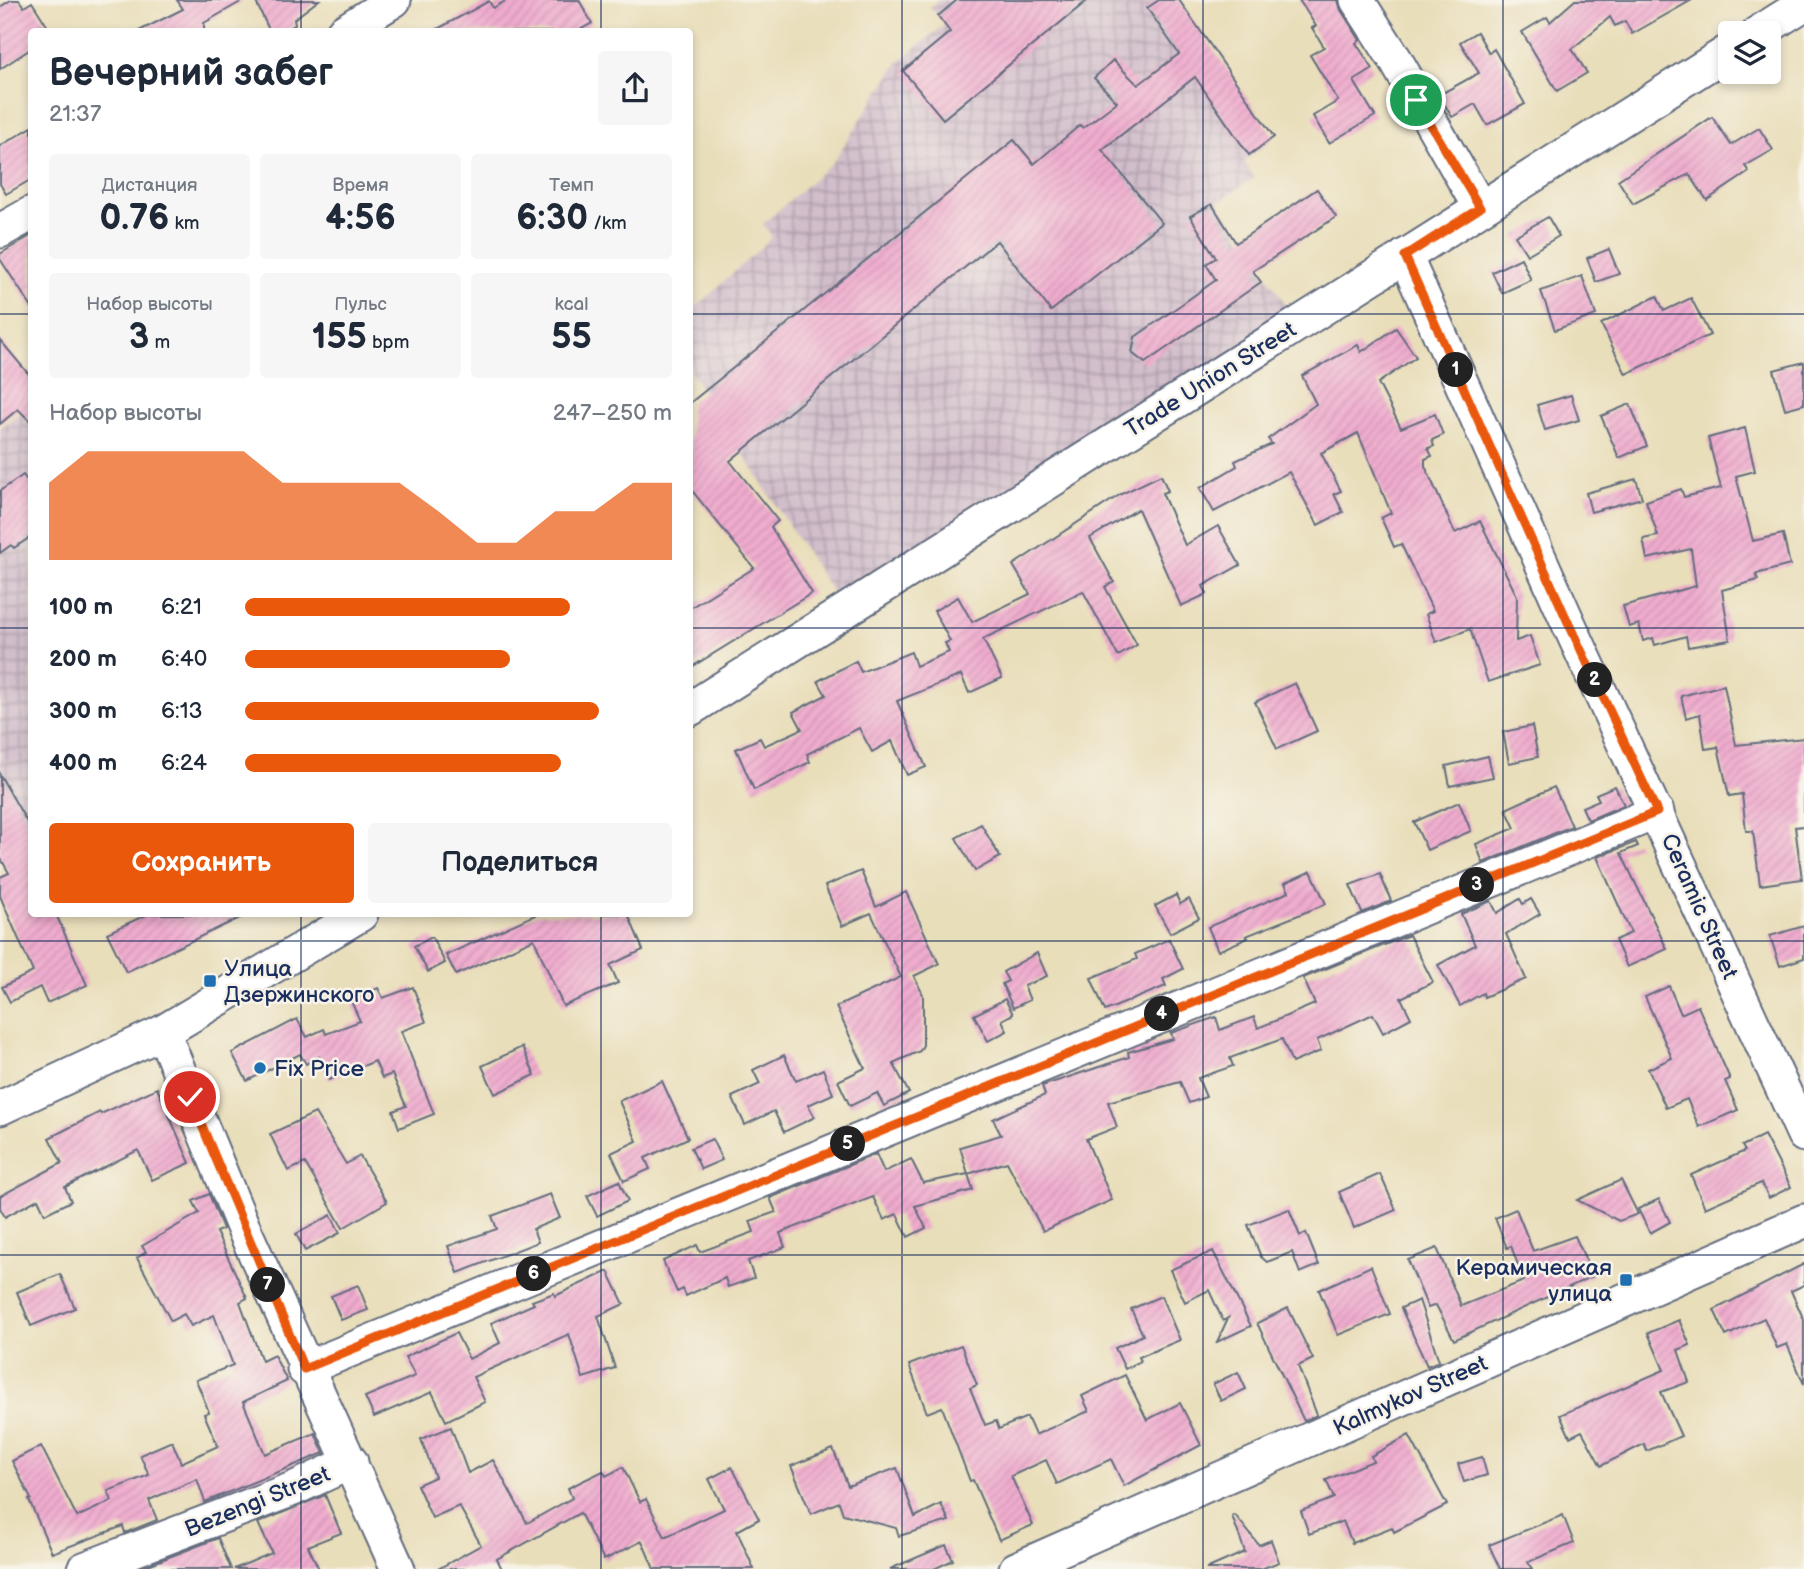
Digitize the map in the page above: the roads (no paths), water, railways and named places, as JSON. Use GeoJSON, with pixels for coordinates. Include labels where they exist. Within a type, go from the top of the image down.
{"type":"FeatureCollection","features":[{"type":"Feature","properties":{"kind":"street"},"geometry":{"type":"LineString","coordinates":[[349,28],[394,0]]}},
{"type":"Feature","properties":{"kind":"street"},"geometry":{"type":"LineString","coordinates":[[1357,0],[1395,59],[1480,208]]}},
{"type":"Feature","properties":{"kind":"street"},"geometry":{"type":"LineString","coordinates":[[1777,21],[1804,4]]}},
{"type":"Feature","properties":{"kind":"street","name":"Trade Union Street"},"geometry":{"type":"LineString","coordinates":[[693,707],[1718,58]]}},
{"type":"Feature","properties":{"kind":"street"},"geometry":{"type":"LineString","coordinates":[[0,231],[28,215]]}},
{"type":"Feature","properties":{"kind":"street","name":"Ceramic Street"},"geometry":{"type":"LineString","coordinates":[[1405,256],[1567,620],[1804,1135]]}},
{"type":"Feature","properties":{"kind":"street"},"geometry":{"type":"LineString","coordinates":[[304,1369],[1657,812]]}},
{"type":"Feature","properties":{"kind":"street"},"geometry":{"type":"LineString","coordinates":[[0,1108],[163,1032],[356,917]]}},
{"type":"Feature","properties":{"kind":"street"},"geometry":{"type":"LineString","coordinates":[[163,1032],[304,1369],[351,1462],[398,1569]]}},
{"type":"Feature","properties":{"kind":"street","name":"Kalmykov Street"},"geometry":{"type":"LineString","coordinates":[[1016,1569],[1804,1221]]}},
{"type":"Feature","properties":{"kind":"street","name":"Bezengi Street"},"geometry":{"type":"LineString","coordinates":[[83,1569],[293,1489],[351,1462]]}},
{"type":"Feature","properties":{"kind":"place","name":"Улица Дзержинского"},"geometry":{"type":"Point","coordinates":[210,981]}},
{"type":"Feature","properties":{"kind":"place","name":"Fix Price"},"geometry":{"type":"Point","coordinates":[260,1068]}},
{"type":"Feature","properties":{"kind":"place","name":"Керамическая улица"},"geometry":{"type":"Point","coordinates":[1626,1280]}}]}
